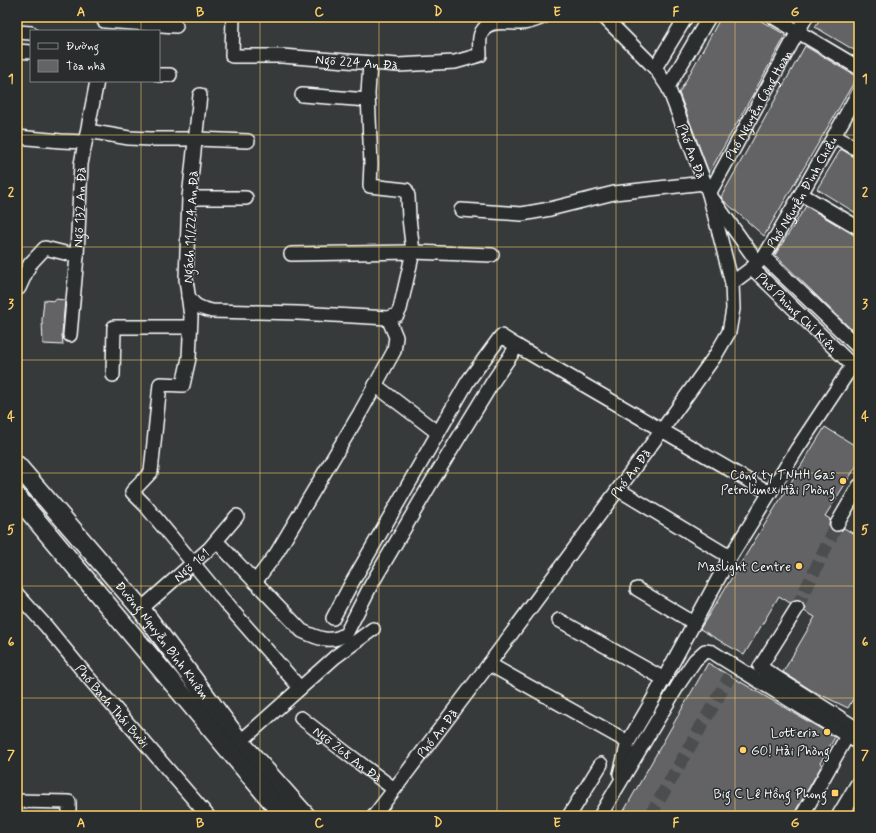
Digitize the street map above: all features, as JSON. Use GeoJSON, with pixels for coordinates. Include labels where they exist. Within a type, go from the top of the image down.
{"type":"FeatureCollection","features":[{"type":"Feature","properties":{"kind":"highway","name":"Đường Nguyễn Bỉnh Khiêm"},"geometry":{"type":"LineString","coordinates":[[17,465],[141,609],[240,742],[306,816]]}},
{"type":"Feature","properties":{"kind":"highway","name":"Đường Nguyễn Bỉnh Khiêm"},"geometry":{"type":"LineString","coordinates":[[17,497],[284,816]]}},
{"type":"Feature","properties":{"kind":"main road"},"geometry":{"type":"LineString","coordinates":[[840,816],[859,784]]}},
{"type":"Feature","properties":{"kind":"street","name":"Ngõ 224 An Đà"},"geometry":{"type":"LineString","coordinates":[[233,17],[232,56],[282,56],[398,65],[455,62],[480,55],[480,36],[483,29],[488,25],[496,22],[521,23],[533,21],[543,17]]}},
{"type":"Feature","properties":{"kind":"street"},"geometry":{"type":"LineString","coordinates":[[604,17],[655,68],[686,17]]}},
{"type":"Feature","properties":{"kind":"street"},"geometry":{"type":"LineString","coordinates":[[668,87],[709,17]]}},
{"type":"Feature","properties":{"kind":"street"},"geometry":{"type":"LineString","coordinates":[[773,17],[859,68]]}},
{"type":"Feature","properties":{"kind":"street","name":"Phố Nguyễn Công Hoan"},"geometry":{"type":"LineString","coordinates":[[706,188],[806,17]]}},
{"type":"Feature","properties":{"kind":"street"},"geometry":{"type":"LineString","coordinates":[[103,23],[176,26]]}},
{"type":"Feature","properties":{"kind":"street"},"geometry":{"type":"LineString","coordinates":[[17,32],[30,33]]}},
{"type":"Feature","properties":{"kind":"street"},"geometry":{"type":"LineString","coordinates":[[17,51],[30,52]]}},
{"type":"Feature","properties":{"kind":"street"},"geometry":{"type":"LineString","coordinates":[[188,296],[193,304],[201,309],[212,311],[298,313],[388,318],[397,315],[400,309],[413,252],[408,196],[406,190],[370,186],[368,100],[370,63]]}},
{"type":"Feature","properties":{"kind":"street","name":"Phố An Đà"},"geometry":{"type":"LineString","coordinates":[[374,816],[619,490],[715,356],[729,332],[733,308],[732,283],[706,188],[668,87],[655,68]]}},
{"type":"Feature","properties":{"kind":"street","name":"Ngõ 132 An Đà"},"geometry":{"type":"LineString","coordinates":[[70,335],[77,256],[81,164],[97,82]]}},
{"type":"Feature","properties":{"kind":"street","name":"Phố Nguyễn Đình Chiểu"},"geometry":{"type":"LineString","coordinates":[[732,283],[758,263],[801,194],[859,92]]}},
{"type":"Feature","properties":{"kind":"street","name":"Ngách 11/224 An Đà"},"geometry":{"type":"LineString","coordinates":[[193,563],[146,505],[132,492],[152,472],[160,384],[183,385],[189,358],[191,317],[186,279],[189,198],[200,95]]}},
{"type":"Feature","properties":{"kind":"street"},"geometry":{"type":"LineString","coordinates":[[302,95],[368,100]]}},
{"type":"Feature","properties":{"kind":"street"},"geometry":{"type":"LineString","coordinates":[[17,137],[61,141],[87,136],[248,142]]}},
{"type":"Feature","properties":{"kind":"street"},"geometry":{"type":"LineString","coordinates":[[834,136],[859,150]]}},
{"type":"Feature","properties":{"kind":"street"},"geometry":{"type":"LineString","coordinates":[[461,210],[522,214],[550,209],[614,193],[706,188],[758,263]]}},
{"type":"Feature","properties":{"kind":"street"},"geometry":{"type":"LineString","coordinates":[[801,194],[859,228]]}},
{"type":"Feature","properties":{"kind":"street"},"geometry":{"type":"LineString","coordinates":[[189,198],[246,198]]}},
{"type":"Feature","properties":{"kind":"street"},"geometry":{"type":"LineString","coordinates":[[19,288],[30,264],[45,248],[77,256]]}},
{"type":"Feature","properties":{"kind":"street"},"geometry":{"type":"LineString","coordinates":[[291,254],[413,252],[492,255]]}},
{"type":"Feature","properties":{"kind":"street","name":"Phố Phùng Chí Kiên"},"geometry":{"type":"LineString","coordinates":[[758,263],[859,348]]}},
{"type":"Feature","properties":{"kind":"street","name":"Phố Phùng Chí Kiên"},"geometry":{"type":"LineString","coordinates":[[758,263],[856,369]]}},
{"type":"Feature","properties":{"kind":"street"},"geometry":{"type":"LineString","coordinates":[[255,582],[276,554],[394,351],[396,337],[388,318]]}},
{"type":"Feature","properties":{"kind":"street"},"geometry":{"type":"LineString","coordinates":[[113,376],[114,327],[190,327]]}},
{"type":"Feature","properties":{"kind":"street"},"geometry":{"type":"LineString","coordinates":[[333,618],[468,381],[501,336],[770,493]]}},
{"type":"Feature","properties":{"kind":"street"},"geometry":{"type":"LineString","coordinates":[[221,546],[302,631],[318,638],[327,639],[346,634],[371,585],[431,483],[494,380],[517,346]]}},
{"type":"Feature","properties":{"kind":"street"},"geometry":{"type":"LineString","coordinates":[[616,790],[628,742],[730,557],[797,449],[856,369]]}},
{"type":"Feature","properties":{"kind":"street"},"geometry":{"type":"LineString","coordinates":[[375,385],[438,432]]}},
{"type":"Feature","properties":{"kind":"street"},"geometry":{"type":"LineString","coordinates":[[837,524],[859,486]]}},
{"type":"Feature","properties":{"kind":"street"},"geometry":{"type":"LineString","coordinates":[[619,490],[730,557]]}},
{"type":"Feature","properties":{"kind":"street","name":"Ngõ 161"},"geometry":{"type":"LineString","coordinates":[[141,609],[210,548],[237,516]]}},
{"type":"Feature","properties":{"kind":"street"},"geometry":{"type":"LineString","coordinates":[[193,563],[300,688]]}},
{"type":"Feature","properties":{"kind":"street"},"geometry":{"type":"LineString","coordinates":[[637,589],[694,623]]}},
{"type":"Feature","properties":{"kind":"street","name":"Phố Bạch Thái Bưởi"},"geometry":{"type":"LineString","coordinates":[[17,594],[208,816]]}},
{"type":"Feature","properties":{"kind":"street"},"geometry":{"type":"LineString","coordinates":[[797,608],[760,667],[859,730]]}},
{"type":"Feature","properties":{"kind":"street"},"geometry":{"type":"LineString","coordinates":[[559,620],[664,679]]}},
{"type":"Feature","properties":{"kind":"street"},"geometry":{"type":"LineString","coordinates":[[240,742],[335,657],[373,628]]}},
{"type":"Feature","properties":{"kind":"street"},"geometry":{"type":"LineString","coordinates":[[600,816],[680,682],[693,663],[705,652],[712,652],[733,671],[859,743]]}},
{"type":"Feature","properties":{"kind":"street"},"geometry":{"type":"LineString","coordinates":[[489,664],[628,742]]}},
{"type":"Feature","properties":{"kind":"street","name":"Ngõ 268 An Đà"},"geometry":{"type":"LineString","coordinates":[[301,718],[394,789]]}},
{"type":"Feature","properties":{"kind":"street"},"geometry":{"type":"LineString","coordinates":[[802,816],[847,736]]}},
{"type":"Feature","properties":{"kind":"street"},"geometry":{"type":"LineString","coordinates":[[569,816],[601,764]]}},
{"type":"Feature","properties":{"kind":"street"},"geometry":{"type":"LineString","coordinates":[[17,801],[69,802],[69,816]]}},
{"type":"Feature","properties":{"kind":"building"},"geometry":{"type":"Polygon","coordinates":[[[721,17],[754,17],[786,35],[709,173],[679,93],[721,17]]]}},
{"type":"Feature","properties":{"kind":"building"},"geometry":{"type":"Polygon","coordinates":[[[821,17],[859,17],[859,53],[815,27],[821,17]]]}},
{"type":"Feature","properties":{"kind":"building"},"geometry":{"type":"Polygon","coordinates":[[[805,46],[857,77],[764,236],[721,197],[805,46]]]}},
{"type":"Feature","properties":{"kind":"building"},"geometry":{"type":"Polygon","coordinates":[[[841,149],[859,160],[859,215],[817,189],[841,149]]]}},
{"type":"Feature","properties":{"kind":"building"},"geometry":{"type":"Polygon","coordinates":[[[806,206],[859,238],[859,337],[775,255],[806,206]]]}},
{"type":"Feature","properties":{"kind":"building"},"geometry":{"type":"Polygon","coordinates":[[[55,299],[65,300],[62,334],[63,345],[43,344],[42,320],[44,300],[55,301],[55,299]]]}},
{"type":"Feature","properties":{"kind":"building","name":"Maslight Centre"},"geometry":{"type":"Polygon","coordinates":[[[825,427],[859,448],[859,462],[825,516],[830,519],[830,528],[833,531],[841,531],[844,528],[859,537],[859,688],[848,708],[811,690],[783,672],[815,617],[804,611],[805,608],[801,601],[797,600],[790,603],[779,596],[744,655],[700,629],[825,427]]]}},
{"type":"Feature","properties":{"kind":"building","name":"GO! Hải Phòng"},"geometry":{"type":"Polygon","coordinates":[[[708,663],[835,737],[820,763],[822,765],[794,816],[621,816],[708,663]]]}},
{"type":"Feature","properties":{"kind":"tunnel"},"geometry":{"type":"LineString","coordinates":[[797,608],[837,524]]}},
{"type":"Feature","properties":{"kind":"tunnel"},"geometry":{"type":"LineString","coordinates":[[650,816],[730,676]]}},
{"type":"Feature","properties":{"kind":"place","name":"Công ty TNHH Gas Petrolimex Hải Phòng"},"geometry":{"type":"Point","coordinates":[843,481]}},
{"type":"Feature","properties":{"kind":"place","name":"Maslight Centre"},"geometry":{"type":"Point","coordinates":[799,566]}},
{"type":"Feature","properties":{"kind":"place","name":"Lotteria"},"geometry":{"type":"Point","coordinates":[827,732]}},
{"type":"Feature","properties":{"kind":"place","name":"GO! Hải Phòng"},"geometry":{"type":"Point","coordinates":[743,750]}},
{"type":"Feature","properties":{"kind":"place","name":"Big C Lê Hồng Phong"},"geometry":{"type":"Point","coordinates":[835,793]}}]}
